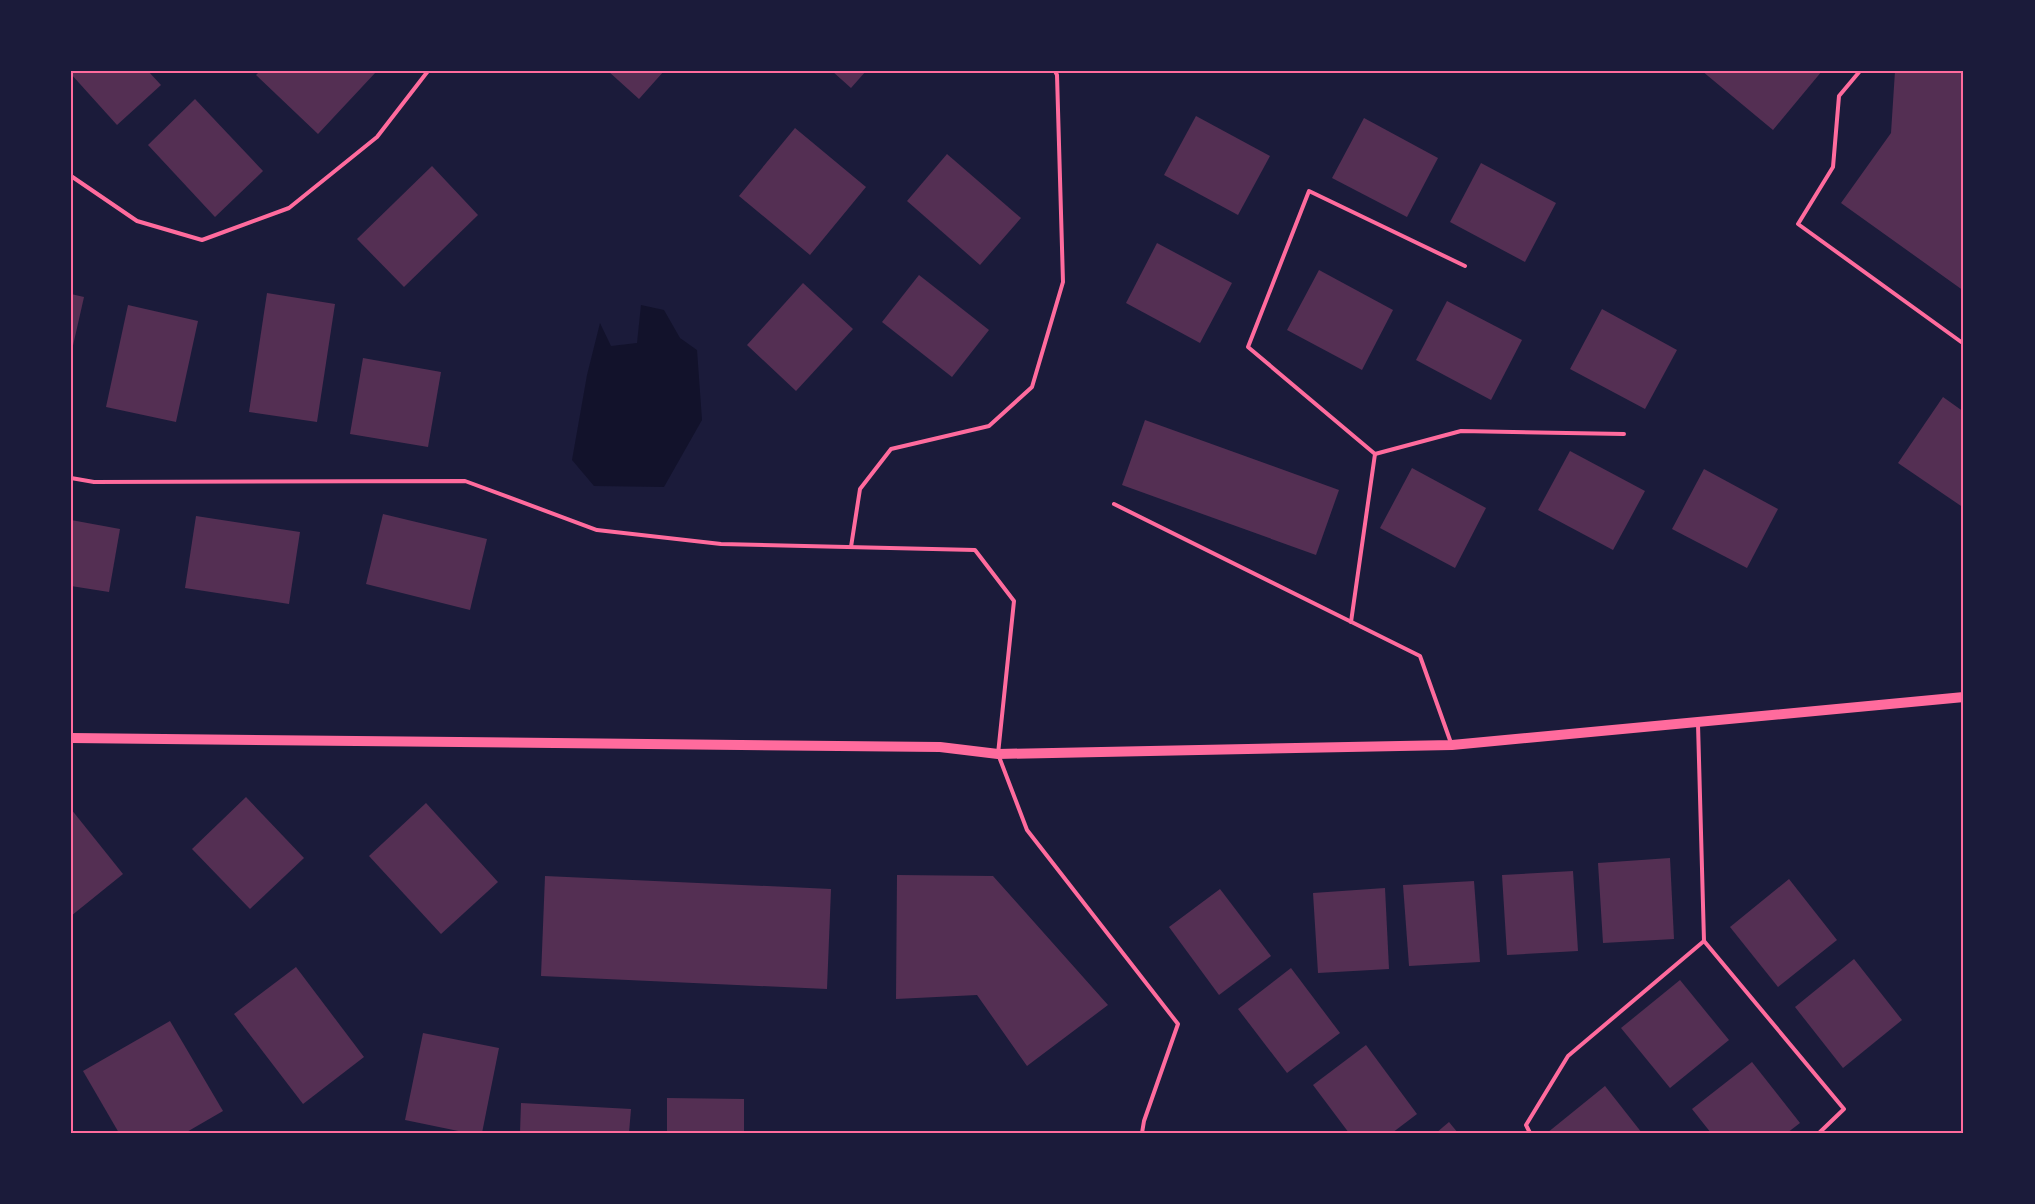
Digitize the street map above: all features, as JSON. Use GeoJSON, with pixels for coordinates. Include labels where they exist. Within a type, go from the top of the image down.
{"type":"FeatureCollection","features":[{"type":"Feature","properties":{"kind":"main road"},"geometry":{"type":"LineString","coordinates":[[71,738],[940,747],[998,754],[1452,745],[1964,697]]}},
{"type":"Feature","properties":{"kind":"lane"},"geometry":{"type":"LineString","coordinates":[[71,176],[137,221],[202,240],[289,208],[377,137],[428,71]]}},
{"type":"Feature","properties":{"kind":"lane"},"geometry":{"type":"LineString","coordinates":[[851,547],[860,489],[891,449],[989,426],[1032,388],[1063,282],[1057,76],[1055,71]]}},
{"type":"Feature","properties":{"kind":"lane"},"geometry":{"type":"LineString","coordinates":[[1860,71],[1839,96],[1833,167],[1798,224],[1964,344]]}},
{"type":"Feature","properties":{"kind":"lane"},"geometry":{"type":"LineString","coordinates":[[1375,454],[1248,347],[1309,191],[1466,266]]}},
{"type":"Feature","properties":{"kind":"lane"},"geometry":{"type":"LineString","coordinates":[[1375,454],[1461,431],[1624,434]]}},
{"type":"Feature","properties":{"kind":"lane"},"geometry":{"type":"LineString","coordinates":[[1351,622],[1375,454]]}},
{"type":"Feature","properties":{"kind":"lane"},"geometry":{"type":"LineString","coordinates":[[71,478],[94,482],[465,481],[597,530],[721,544],[975,550],[1014,601],[998,754],[1027,830],[1178,1024],[1144,1121],[1142,1133]]}},
{"type":"Feature","properties":{"kind":"lane"},"geometry":{"type":"LineString","coordinates":[[1114,504],[1420,656],[1452,745]]}},
{"type":"Feature","properties":{"kind":"lane"},"geometry":{"type":"LineString","coordinates":[[1698,722],[1704,941],[1844,1109],[1819,1133]]}},
{"type":"Feature","properties":{"kind":"lane"},"geometry":{"type":"LineString","coordinates":[[1530,1133],[1526,1125],[1568,1056],[1704,941]]}},
{"type":"Feature","properties":{"kind":"shaded area"},"geometry":{"type":"Polygon","coordinates":[[[641,305],[664,310],[680,338],[697,350],[702,420],[664,487],[594,486],[572,460],[587,375],[600,323],[611,346],[637,343],[641,305]]]}},
{"type":"Feature","properties":{"kind":"building"},"geometry":{"type":"Polygon","coordinates":[[[71,71],[148,71],[161,85],[117,125],[71,74],[71,71]]]}},
{"type":"Feature","properties":{"kind":"building"},"geometry":{"type":"Polygon","coordinates":[[[260,71],[376,72],[318,134],[256,75],[260,71]]]}},
{"type":"Feature","properties":{"kind":"building"},"geometry":{"type":"Polygon","coordinates":[[[608,71],[664,71],[639,99],[608,71]]]}},
{"type":"Feature","properties":{"kind":"building"},"geometry":{"type":"Polygon","coordinates":[[[832,71],[866,71],[851,88],[832,71]]]}},
{"type":"Feature","properties":{"kind":"building"},"geometry":{"type":"Polygon","coordinates":[[[1702,71],[1822,71],[1773,130],[1702,71]]]}},
{"type":"Feature","properties":{"kind":"building"},"geometry":{"type":"Polygon","coordinates":[[[1895,71],[1964,71],[1964,291],[1841,203],[1891,133],[1895,71]]]}},
{"type":"Feature","properties":{"kind":"building"},"geometry":{"type":"Polygon","coordinates":[[[195,99],[263,171],[215,217],[148,145],[195,99]]]}},
{"type":"Feature","properties":{"kind":"building"},"geometry":{"type":"Polygon","coordinates":[[[1196,116],[1270,156],[1238,215],[1164,175],[1196,116]]]}},
{"type":"Feature","properties":{"kind":"building"},"geometry":{"type":"Polygon","coordinates":[[[1364,118],[1438,158],[1407,217],[1332,178],[1364,118]]]}},
{"type":"Feature","properties":{"kind":"building"},"geometry":{"type":"Polygon","coordinates":[[[795,128],[866,187],[810,255],[739,196],[795,128]]]}},
{"type":"Feature","properties":{"kind":"building"},"geometry":{"type":"Polygon","coordinates":[[[947,154],[1021,218],[980,265],[907,201],[947,154]]]}},
{"type":"Feature","properties":{"kind":"building"},"geometry":{"type":"Polygon","coordinates":[[[1481,163],[1556,203],[1525,262],[1450,222],[1481,163]]]}},
{"type":"Feature","properties":{"kind":"building"},"geometry":{"type":"Polygon","coordinates":[[[432,166],[478,215],[404,287],[357,239],[432,166]]]}},
{"type":"Feature","properties":{"kind":"building"},"geometry":{"type":"Polygon","coordinates":[[[1157,243],[1232,283],[1200,343],[1126,303],[1157,243]]]}},
{"type":"Feature","properties":{"kind":"building"},"geometry":{"type":"Polygon","coordinates":[[[1319,270],[1393,310],[1362,370],[1287,330],[1319,270]]]}},
{"type":"Feature","properties":{"kind":"building"},"geometry":{"type":"Polygon","coordinates":[[[919,275],[989,330],[952,377],[882,322],[919,275]]]}},
{"type":"Feature","properties":{"kind":"building"},"geometry":{"type":"Polygon","coordinates":[[[803,283],[853,329],[796,391],[747,345],[803,283]]]}},
{"type":"Feature","properties":{"kind":"building"},"geometry":{"type":"Polygon","coordinates":[[[267,293],[335,304],[317,422],[249,412],[267,293]]]}},
{"type":"Feature","properties":{"kind":"building"},"geometry":{"type":"Polygon","coordinates":[[[71,294],[84,297],[72,350],[71,350],[71,294]]]}},
{"type":"Feature","properties":{"kind":"building"},"geometry":{"type":"Polygon","coordinates":[[[1447,301],[1522,340],[1491,400],[1416,360],[1447,301]]]}},
{"type":"Feature","properties":{"kind":"building"},"geometry":{"type":"Polygon","coordinates":[[[128,305],[198,321],[176,422],[106,407],[128,305]]]}},
{"type":"Feature","properties":{"kind":"building"},"geometry":{"type":"Polygon","coordinates":[[[1602,309],[1677,350],[1645,409],[1570,369],[1602,309]]]}},
{"type":"Feature","properties":{"kind":"building"},"geometry":{"type":"Polygon","coordinates":[[[363,358],[441,372],[428,447],[350,434],[363,358]]]}},
{"type":"Feature","properties":{"kind":"building"},"geometry":{"type":"Polygon","coordinates":[[[1943,397],[1964,412],[1964,508],[1898,463],[1943,397]]]}},
{"type":"Feature","properties":{"kind":"building"},"geometry":{"type":"Polygon","coordinates":[[[1145,420],[1339,490],[1316,555],[1122,485],[1145,420]]]}},
{"type":"Feature","properties":{"kind":"building"},"geometry":{"type":"Polygon","coordinates":[[[1570,451],[1645,491],[1613,550],[1538,510],[1570,451]]]}},
{"type":"Feature","properties":{"kind":"building"},"geometry":{"type":"Polygon","coordinates":[[[1412,468],[1486,508],[1455,568],[1380,528],[1412,468]]]}},
{"type":"Feature","properties":{"kind":"building"},"geometry":{"type":"Polygon","coordinates":[[[1704,469],[1778,509],[1747,568],[1672,529],[1704,469]]]}},
{"type":"Feature","properties":{"kind":"building"},"geometry":{"type":"Polygon","coordinates":[[[383,514],[487,539],[470,610],[366,584],[383,514]]]}},
{"type":"Feature","properties":{"kind":"building"},"geometry":{"type":"Polygon","coordinates":[[[196,516],[300,532],[289,604],[185,588],[196,516]]]}},
{"type":"Feature","properties":{"kind":"building"},"geometry":{"type":"Polygon","coordinates":[[[71,520],[120,529],[109,592],[71,586],[71,520]]]}},
{"type":"Feature","properties":{"kind":"building"},"geometry":{"type":"Polygon","coordinates":[[[246,797],[304,858],[250,909],[192,849],[246,797]]]}},
{"type":"Feature","properties":{"kind":"building"},"geometry":{"type":"Polygon","coordinates":[[[426,803],[498,882],[441,934],[369,856],[426,803]]]}},
{"type":"Feature","properties":{"kind":"building"},"geometry":{"type":"Polygon","coordinates":[[[71,809],[123,874],[71,916],[71,809]]]}},
{"type":"Feature","properties":{"kind":"building"},"geometry":{"type":"Polygon","coordinates":[[[1670,858],[1674,939],[1603,943],[1598,863],[1670,858]]]}},
{"type":"Feature","properties":{"kind":"building"},"geometry":{"type":"Polygon","coordinates":[[[1573,871],[1578,951],[1507,955],[1502,875],[1573,871]]]}},
{"type":"Feature","properties":{"kind":"building"},"geometry":{"type":"Polygon","coordinates":[[[897,875],[993,876],[1108,1005],[1027,1066],[977,995],[896,999],[897,875]]]}},
{"type":"Feature","properties":{"kind":"building"},"geometry":{"type":"Polygon","coordinates":[[[545,876],[831,889],[827,989],[541,976],[545,876]]]}},
{"type":"Feature","properties":{"kind":"building"},"geometry":{"type":"Polygon","coordinates":[[[1789,879],[1837,940],[1778,987],[1730,927],[1789,879]]]}},
{"type":"Feature","properties":{"kind":"building"},"geometry":{"type":"Polygon","coordinates":[[[1474,881],[1480,962],[1409,966],[1403,885],[1474,881]]]}},
{"type":"Feature","properties":{"kind":"building"},"geometry":{"type":"Polygon","coordinates":[[[1385,888],[1389,969],[1318,973],[1313,893],[1385,888]]]}},
{"type":"Feature","properties":{"kind":"building"},"geometry":{"type":"Polygon","coordinates":[[[1220,889],[1271,956],[1219,995],[1169,927],[1220,889]]]}},
{"type":"Feature","properties":{"kind":"building"},"geometry":{"type":"Polygon","coordinates":[[[1854,959],[1902,1020],[1843,1068],[1795,1007],[1854,959]]]}},
{"type":"Feature","properties":{"kind":"building"},"geometry":{"type":"Polygon","coordinates":[[[296,967],[364,1057],[303,1104],[234,1014],[296,967]]]}},
{"type":"Feature","properties":{"kind":"building"},"geometry":{"type":"Polygon","coordinates":[[[1291,968],[1340,1033],[1287,1073],[1238,1009],[1291,968]]]}},
{"type":"Feature","properties":{"kind":"building"},"geometry":{"type":"Polygon","coordinates":[[[1680,980],[1729,1040],[1670,1088],[1621,1028],[1680,980]]]}},
{"type":"Feature","properties":{"kind":"building"},"geometry":{"type":"Polygon","coordinates":[[[170,1021],[223,1111],[185,1133],[119,1133],[83,1071],[170,1021]]]}},
{"type":"Feature","properties":{"kind":"building"},"geometry":{"type":"Polygon","coordinates":[[[423,1033],[499,1048],[482,1133],[468,1133],[405,1120],[423,1033]]]}},
{"type":"Feature","properties":{"kind":"building"},"geometry":{"type":"Polygon","coordinates":[[[1366,1045],[1417,1114],[1392,1133],[1349,1133],[1313,1085],[1366,1045]]]}},
{"type":"Feature","properties":{"kind":"building"},"geometry":{"type":"Polygon","coordinates":[[[1752,1062],[1800,1123],[1787,1133],[1711,1133],[1692,1109],[1752,1062]]]}},
{"type":"Feature","properties":{"kind":"building"},"geometry":{"type":"Polygon","coordinates":[[[1605,1086],[1642,1133],[1547,1133],[1605,1086]]]}},
{"type":"Feature","properties":{"kind":"building"},"geometry":{"type":"Polygon","coordinates":[[[667,1098],[744,1099],[744,1133],[667,1133],[667,1098]]]}},
{"type":"Feature","properties":{"kind":"building"},"geometry":{"type":"Polygon","coordinates":[[[521,1103],[631,1109],[629,1133],[520,1133],[521,1103]]]}},
{"type":"Feature","properties":{"kind":"building"},"geometry":{"type":"Polygon","coordinates":[[[1449,1122],[1458,1133],[1436,1133],[1449,1122]]]}}]}
